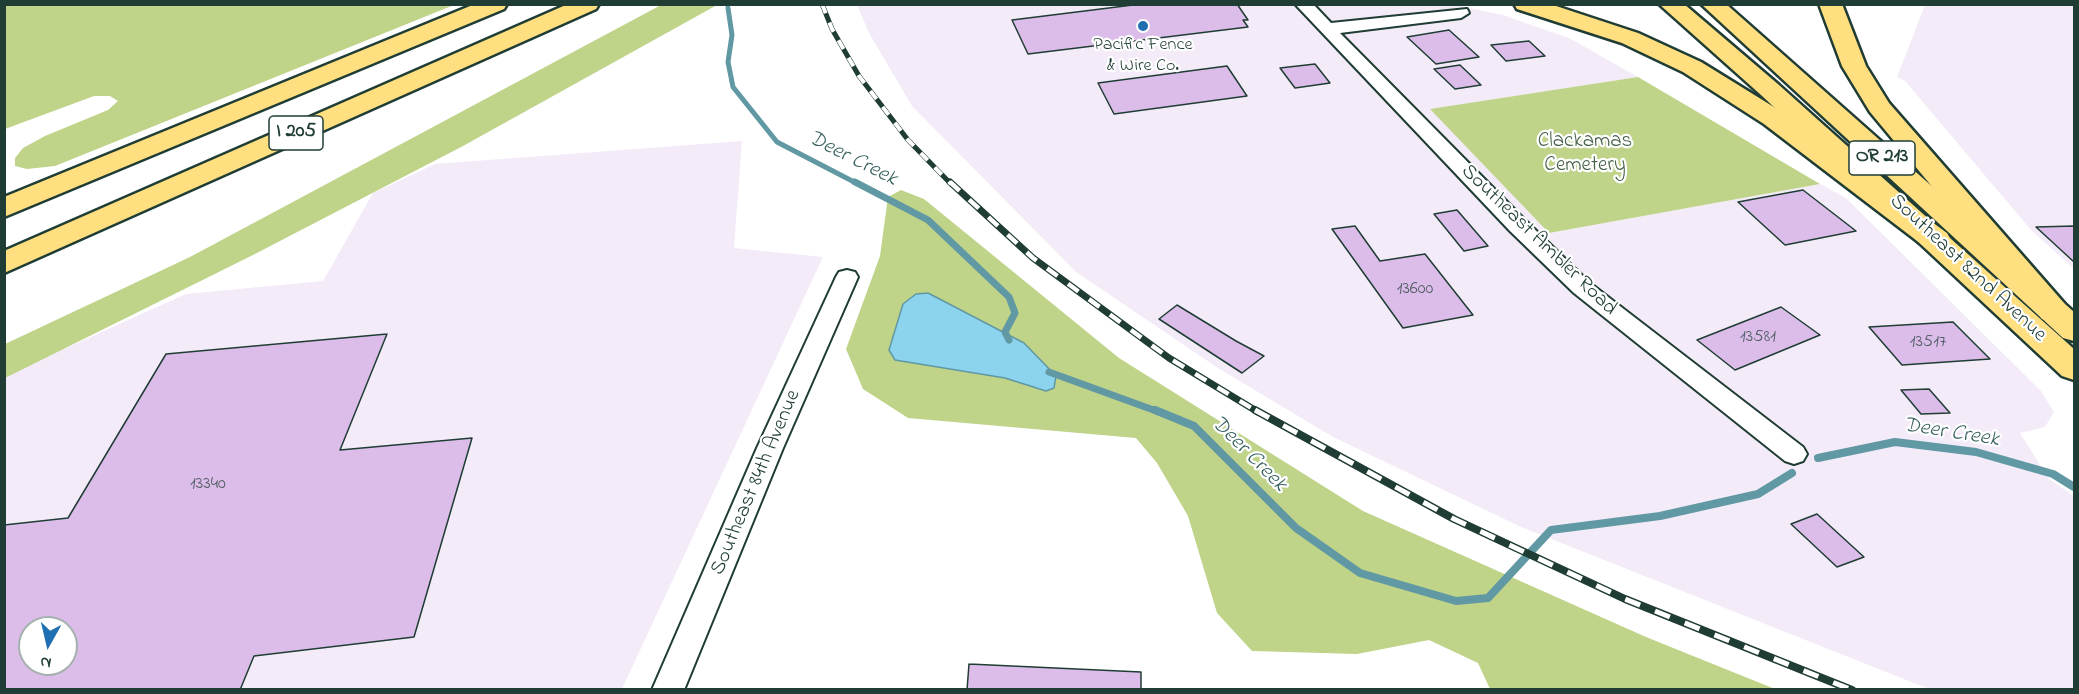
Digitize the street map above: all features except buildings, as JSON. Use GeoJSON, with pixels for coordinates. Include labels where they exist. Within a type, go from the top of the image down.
{"type":"FeatureCollection","features":[{"type":"Feature","properties":{"kind":"main road","name":"I 205"},"geometry":{"type":"LineString","coordinates":[[4,208],[496,4]]}},
{"type":"Feature","properties":{"kind":"main road","name":"I 205"},"geometry":{"type":"LineString","coordinates":[[4,262],[588,4]]}},
{"type":"Feature","properties":{"kind":"main road"},"geometry":{"type":"LineString","coordinates":[[1525,4],[1630,38],[1692,67],[1773,118],[1936,240]]}},
{"type":"Feature","properties":{"kind":"main road","name":"Southeast 82nd Avenue"},"geometry":{"type":"LineString","coordinates":[[1670,4],[1770,90],[2074,368]]}},
{"type":"Feature","properties":{"kind":"main road","name":"Southeast 82nd Avenue"},"geometry":{"type":"LineString","coordinates":[[1712,4],[2064,320]]}},
{"type":"Feature","properties":{"kind":"main road"},"geometry":{"type":"LineString","coordinates":[[1830,4],[1854,66],[1879,107],[2064,320]]}},
{"type":"Feature","properties":{"kind":"street","name":"Southeast Ambler Road"},"geometry":{"type":"LineString","coordinates":[[1304,4],[1518,226],[1582,288],[1631,329],[1794,454]]}},
{"type":"Feature","properties":{"kind":"street"},"geometry":{"type":"LineString","coordinates":[[1327,29],[1461,13]]}},
{"type":"Feature","properties":{"kind":"street","name":"Southeast 84th Avenue"},"geometry":{"type":"LineString","coordinates":[[668,690],[770,448],[847,277]]}},
{"type":"Feature","properties":{"kind":"shaded area"},"geometry":{"type":"Polygon","coordinates":[[[857,5],[1455,5],[1503,15],[1569,38],[1638,77],[1431,109],[1549,233],[1820,184],[1846,198],[2041,391],[2054,412],[2045,427],[2020,433],[2049,479],[2074,496],[2074,689],[1929,689],[1521,527],[1333,437],[1218,368],[1076,272],[912,106],[869,33],[857,5]]]}},
{"type":"Feature","properties":{"kind":"shaded area"},"geometry":{"type":"Polygon","coordinates":[[[1925,5],[2074,5],[2074,269],[2031,230],[1905,81],[1897,77],[1925,5]]]}},
{"type":"Feature","properties":{"kind":"shaded area"},"geometry":{"type":"Polygon","coordinates":[[[742,141],[734,248],[823,257],[622,689],[5,690],[4,376],[186,294],[323,281],[373,193],[435,164],[742,141]]]}},
{"type":"Feature","properties":{"kind":"green space"},"geometry":{"type":"Polygon","coordinates":[[[5,4],[454,5],[55,166],[27,169],[15,166],[15,158],[23,148],[45,136],[108,110],[118,101],[110,96],[94,96],[5,129],[5,4]]]}},
{"type":"Feature","properties":{"kind":"green space"},"geometry":{"type":"Polygon","coordinates":[[[661,5],[717,5],[463,146],[253,255],[5,378],[5,344],[190,257],[661,5]]]}},
{"type":"Feature","properties":{"kind":"green space","name":"Clackamas Cemetery"},"geometry":{"type":"Polygon","coordinates":[[[1638,77],[1820,184],[1549,233],[1430,109],[1638,77]]]}},
{"type":"Feature","properties":{"kind":"green space"},"geometry":{"type":"Polygon","coordinates":[[[901,190],[924,199],[1119,358],[1363,511],[1646,637],[1775,689],[1490,689],[1478,663],[1429,640],[1357,654],[1252,651],[1217,613],[1188,516],[1157,463],[1136,438],[908,418],[863,389],[846,349],[880,256],[888,197],[901,190]]]}},
{"type":"Feature","properties":{"kind":"water"},"geometry":{"type":"Polygon","coordinates":[[[928,293],[1024,343],[1056,376],[1054,388],[1046,391],[1005,378],[895,360],[889,350],[903,304],[916,294],[928,293]]]}},
{"type":"Feature","properties":{"kind":"waterway","name":"Deer Creek"},"geometry":{"type":"LineString","coordinates":[[728,8],[732,35],[728,62],[733,87],[777,142],[858,184]]}},
{"type":"Feature","properties":{"kind":"waterway","name":"Deer Creek"},"geometry":{"type":"LineString","coordinates":[[855,182],[928,220],[1009,297],[1015,313],[1005,332],[1009,340]]}},
{"type":"Feature","properties":{"kind":"waterway","name":"Deer Creek"},"geometry":{"type":"LineString","coordinates":[[1049,372],[1159,412]]}},
{"type":"Feature","properties":{"kind":"waterway","name":"Deer Creek"},"geometry":{"type":"LineString","coordinates":[[1155,410],[1194,426],[1296,528],[1360,573],[1456,601],[1488,598],[1551,530],[1660,516],[1758,494],[1792,473]]}},
{"type":"Feature","properties":{"kind":"waterway","name":"Deer Creek"},"geometry":{"type":"LineString","coordinates":[[1818,458],[1895,442],[1976,452],[2053,474],[2074,487]]}},
{"type":"Feature","properties":{"kind":"railway"},"geometry":{"type":"LineString","coordinates":[[822,4],[832,29],[859,76],[908,140],[951,184]]}},
{"type":"Feature","properties":{"kind":"railway"},"geometry":{"type":"LineString","coordinates":[[950,182],[1033,258],[1169,358],[1258,412]]}},
{"type":"Feature","properties":{"kind":"railway"},"geometry":{"type":"LineString","coordinates":[[1255,410],[1454,519],[1625,599],[1852,690]]}},
{"type":"Feature","properties":{"kind":"place","name":"Pacific Fence & Wire Co."},"geometry":{"type":"Point","coordinates":[1143,26]}}]}
